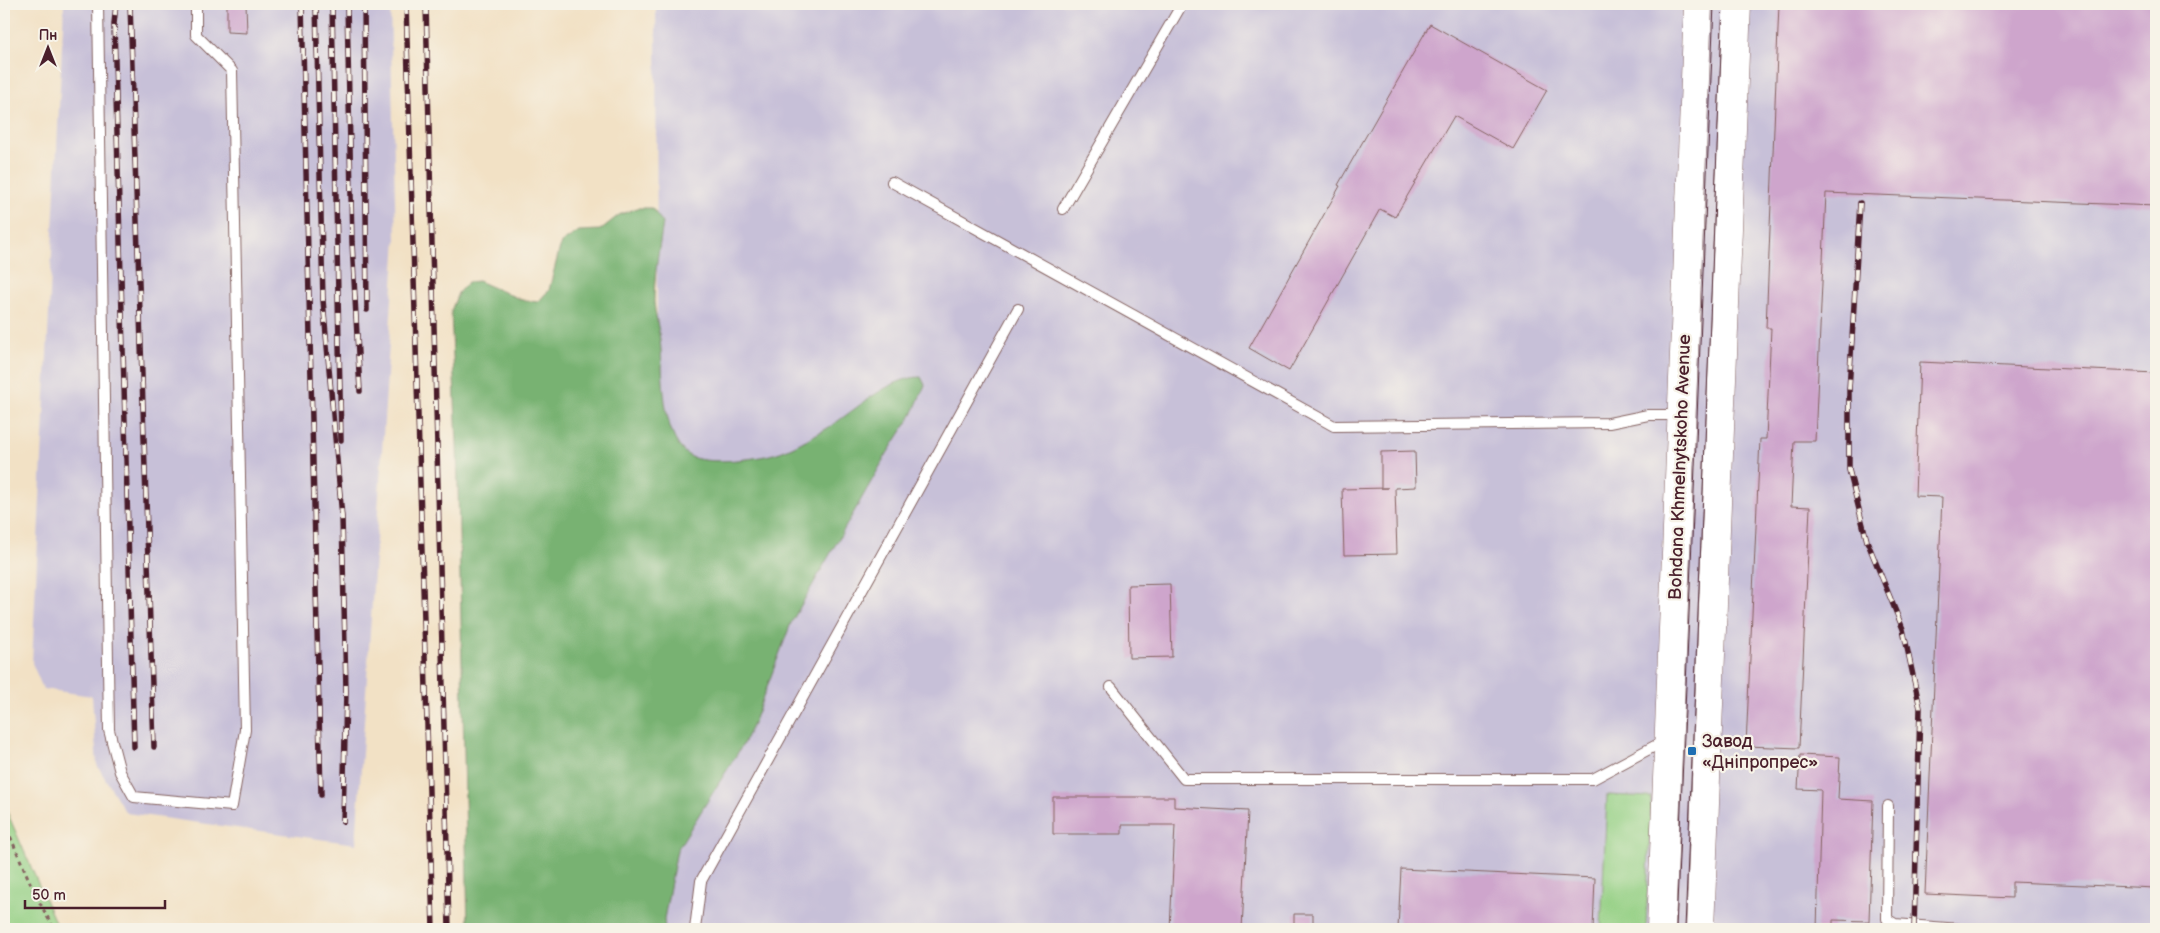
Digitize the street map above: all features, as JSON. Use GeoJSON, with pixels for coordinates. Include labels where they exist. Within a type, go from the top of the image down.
{"type":"FeatureCollection","features":[{"type":"Feature","properties":{"kind":"main road","name":"Bohdana Khmelnytskoho Avenue"},"geometry":{"type":"LineString","coordinates":[[1661,929],[1698,4]]}},
{"type":"Feature","properties":{"kind":"main road"},"geometry":{"type":"LineString","coordinates":[[1700,929],[1737,4]]}},
{"type":"Feature","properties":{"kind":"lane"},"geometry":{"type":"LineString","coordinates":[[98,4],[109,730],[120,772],[134,797],[232,806],[245,730],[232,70],[196,35],[196,4]]}},
{"type":"Feature","properties":{"kind":"lane"},"geometry":{"type":"LineString","coordinates":[[1063,209],[1182,4]]}},
{"type":"Feature","properties":{"kind":"lane"},"geometry":{"type":"LineString","coordinates":[[892,182],[1334,426],[1609,423],[1648,415],[1683,415]]}},
{"type":"Feature","properties":{"kind":"lane"},"geometry":{"type":"LineString","coordinates":[[695,929],[701,881],[1018,309]]}},
{"type":"Feature","properties":{"kind":"lane"},"geometry":{"type":"LineString","coordinates":[[1111,687],[1184,779],[1593,779],[1669,738]]}},
{"type":"Feature","properties":{"kind":"lane"},"geometry":{"type":"LineString","coordinates":[[1888,806],[1887,920],[1895,924],[1960,929]]}},
{"type":"Feature","properties":{"kind":"path"},"geometry":{"type":"LineString","coordinates":[[4,822],[54,929]]}},
{"type":"Feature","properties":{"kind":"shaded area"},"geometry":{"type":"Polygon","coordinates":[[[64,4],[390,4],[396,239],[356,844],[126,813],[97,765],[92,696],[43,689],[32,663],[64,4]]]}},
{"type":"Feature","properties":{"kind":"shaded area"},"geometry":{"type":"Polygon","coordinates":[[[656,4],[2156,4],[2156,929],[659,929],[656,4]]]}},
{"type":"Feature","properties":{"kind":"green space"},"geometry":{"type":"Polygon","coordinates":[[[637,208],[652,208],[663,223],[654,302],[668,418],[672,433],[679,446],[688,455],[717,461],[755,458],[781,452],[826,429],[884,389],[896,383],[921,377],[925,385],[912,415],[888,452],[791,623],[753,724],[742,746],[677,850],[664,919],[665,929],[468,929],[457,445],[451,311],[458,293],[468,282],[478,281],[522,300],[538,302],[549,290],[561,243],[579,231],[600,230],[619,215],[637,208]]]}},
{"type":"Feature","properties":{"kind":"green space"},"geometry":{"type":"Polygon","coordinates":[[[1607,795],[1651,797],[1646,929],[1601,929],[1607,795]]]}},
{"type":"Feature","properties":{"kind":"green space"},"geometry":{"type":"Polygon","coordinates":[[[4,805],[58,929],[4,929],[4,805]]]}},
{"type":"Feature","properties":{"kind":"building"},"geometry":{"type":"Polygon","coordinates":[[[227,4],[246,4],[247,33],[227,32],[227,4]]]}},
{"type":"Feature","properties":{"kind":"building"},"geometry":{"type":"Polygon","coordinates":[[[1779,4],[2156,4],[2156,206],[1826,193],[1815,441],[1794,441],[1791,506],[1810,507],[1799,748],[1746,746],[1760,439],[1766,439],[1771,328],[1766,328],[1779,4]]]}},
{"type":"Feature","properties":{"kind":"building"},"geometry":{"type":"Polygon","coordinates":[[[1430,24],[1547,90],[1513,149],[1454,116],[1395,217],[1380,209],[1289,371],[1249,348],[1340,186],[1338,185],[1430,24]]]}},
{"type":"Feature","properties":{"kind":"building"},"geometry":{"type":"Polygon","coordinates":[[[1920,362],[2156,373],[2156,888],[2012,882],[2012,898],[1925,894],[1942,497],[1915,496],[1920,362]]]}},
{"type":"Feature","properties":{"kind":"building"},"geometry":{"type":"Polygon","coordinates":[[[1415,451],[1416,487],[1395,488],[1397,554],[1344,555],[1342,489],[1388,488],[1381,488],[1381,452],[1415,451]]]}},
{"type":"Feature","properties":{"kind":"building"},"geometry":{"type":"Polygon","coordinates":[[[1170,584],[1172,657],[1129,658],[1128,585],[1170,584]]]}},
{"type":"Feature","properties":{"kind":"building"},"geometry":{"type":"Polygon","coordinates":[[[1800,755],[1840,757],[1838,799],[1873,801],[1869,921],[1833,920],[1833,929],[1817,929],[1821,790],[1798,789],[1800,755]]]}},
{"type":"Feature","properties":{"kind":"building"},"geometry":{"type":"Polygon","coordinates":[[[1053,797],[1174,797],[1174,807],[1248,811],[1242,929],[1170,929],[1175,825],[1122,825],[1122,834],[1053,834],[1053,797]]]}},
{"type":"Feature","properties":{"kind":"building"},"geometry":{"type":"Polygon","coordinates":[[[1401,869],[1595,878],[1593,929],[1398,929],[1401,869]]]}},
{"type":"Feature","properties":{"kind":"building"},"geometry":{"type":"Polygon","coordinates":[[[1294,914],[1313,914],[1313,929],[1294,929],[1294,914]]]}},
{"type":"Feature","properties":{"kind":"tram line"},"geometry":{"type":"LineString","coordinates":[[1676,929],[1714,4]]}},
{"type":"Feature","properties":{"kind":"tram line"},"geometry":{"type":"LineString","coordinates":[[1685,929],[1723,4]]}},
{"type":"Feature","properties":{"kind":"railway"},"geometry":{"type":"LineString","coordinates":[[116,4],[114,24],[134,747]]}},
{"type":"Feature","properties":{"kind":"railway"},"geometry":{"type":"LineString","coordinates":[[130,4],[154,747]]}},
{"type":"Feature","properties":{"kind":"railway"},"geometry":{"type":"LineString","coordinates":[[302,4],[321,795]]}},
{"type":"Feature","properties":{"kind":"railway"},"geometry":{"type":"LineString","coordinates":[[316,4],[323,300],[342,517],[346,691],[343,822]]}},
{"type":"Feature","properties":{"kind":"railway"},"geometry":{"type":"LineString","coordinates":[[332,4],[341,440]]}},
{"type":"Feature","properties":{"kind":"railway"},"geometry":{"type":"LineString","coordinates":[[347,4],[352,242],[360,391]]}},
{"type":"Feature","properties":{"kind":"railway"},"geometry":{"type":"LineString","coordinates":[[364,4],[367,310]]}},
{"type":"Feature","properties":{"kind":"railway"},"geometry":{"type":"LineString","coordinates":[[406,4],[433,929]]}},
{"type":"Feature","properties":{"kind":"railway"},"geometry":{"type":"LineString","coordinates":[[426,4],[449,929]]}},
{"type":"Feature","properties":{"kind":"railway"},"geometry":{"type":"LineString","coordinates":[[1860,203],[1849,390],[1849,470],[1867,541],[1903,629],[1920,708],[1914,929]]}},
{"type":"Feature","properties":{"kind":"place","name":"Завод «Дніпропрес»"},"geometry":{"type":"Point","coordinates":[1692,751]}}]}
